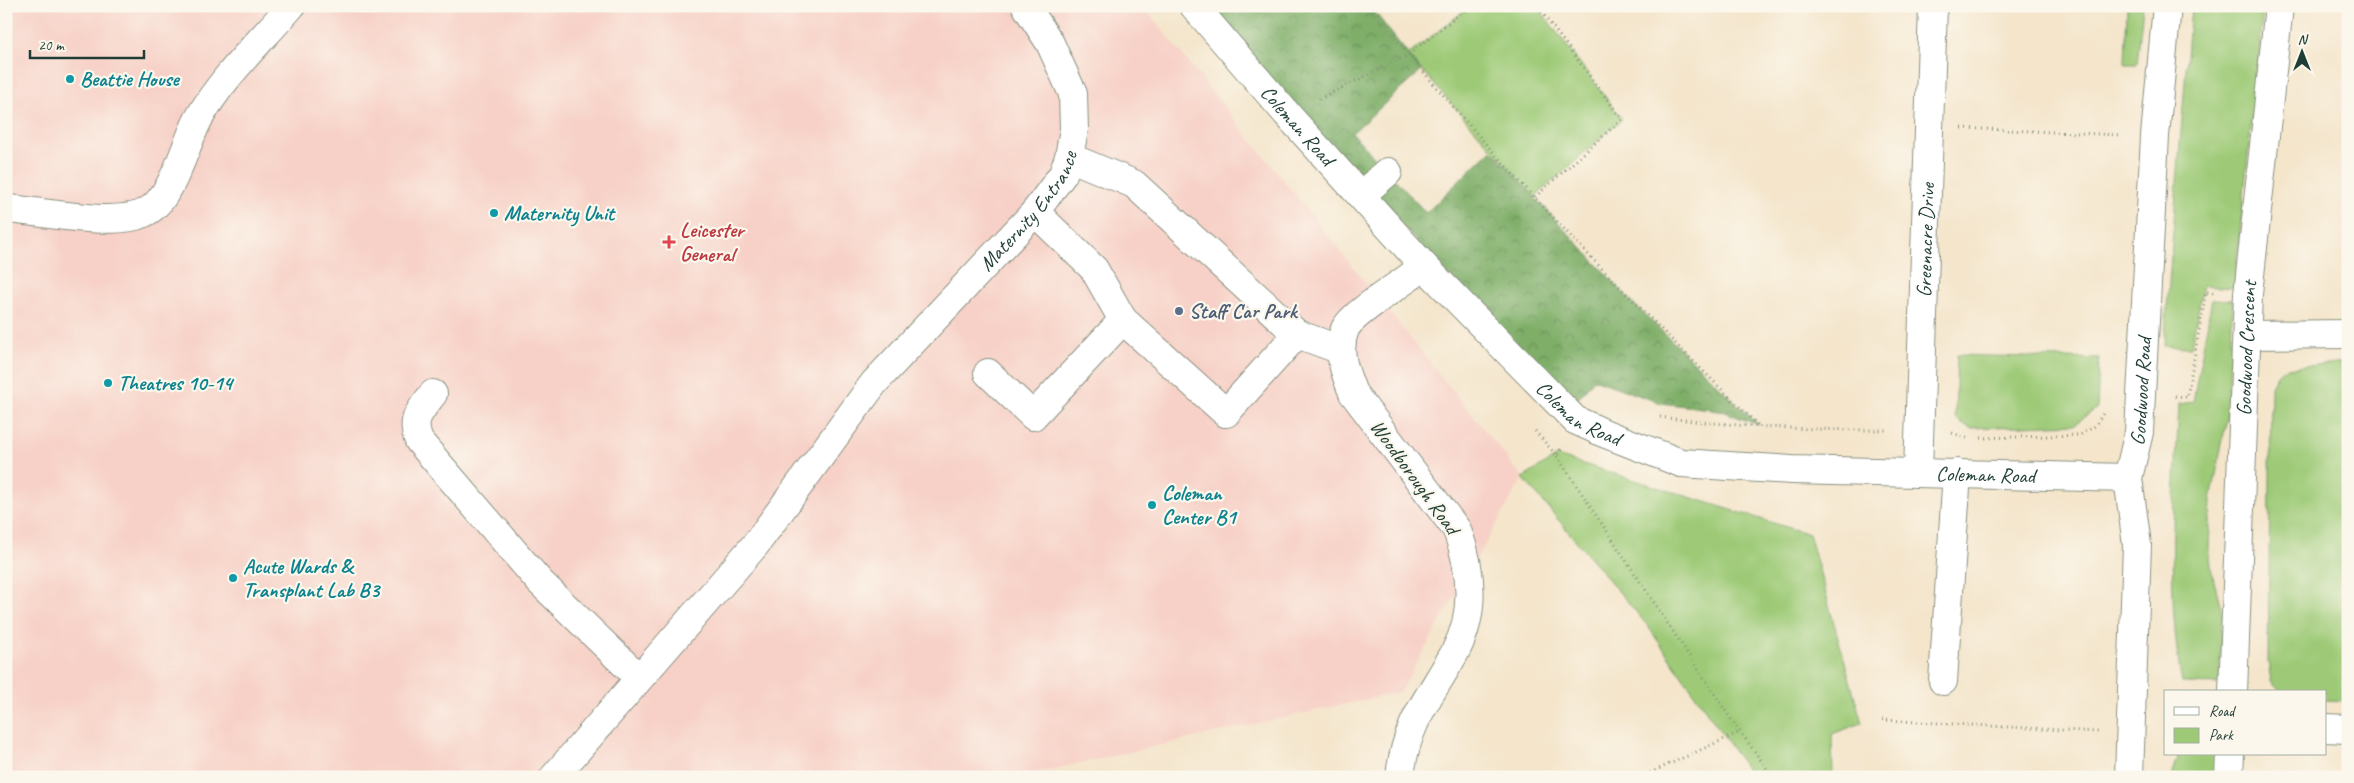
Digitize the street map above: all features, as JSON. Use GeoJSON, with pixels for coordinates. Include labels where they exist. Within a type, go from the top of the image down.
{"type":"FeatureCollection","features":[{"type":"Feature","properties":{"kind":"street"},"geometry":{"type":"LineString","coordinates":[[9,209],[109,219],[143,214],[156,206],[174,175],[198,120],[221,86],[292,6]]}},
{"type":"Feature","properties":{"kind":"street","name":"Maternity Entrance"},"geometry":{"type":"LineString","coordinates":[[554,777],[756,544],[874,383],[1035,212],[1064,174],[1074,129],[1073,94],[1050,43],[1026,6]]}},
{"type":"Feature","properties":{"kind":"street","name":"Coleman Road"},"geometry":{"type":"LineString","coordinates":[[1194,6],[1287,114],[1424,266],[1575,420],[1681,463],[1792,470],[2128,478]]}},
{"type":"Feature","properties":{"kind":"street","name":"Greenacre Drive"},"geometry":{"type":"LineString","coordinates":[[1918,472],[1933,6]]}},
{"type":"Feature","properties":{"kind":"street","name":"Goodwood Road"},"geometry":{"type":"LineString","coordinates":[[2129,777],[2137,545],[2128,478],[2139,423],[2156,136],[2168,6]]}},
{"type":"Feature","properties":{"kind":"street","name":"Goodwood Crescent"},"geometry":{"type":"LineString","coordinates":[[2233,690],[2248,294],[2279,6]]}},
{"type":"Feature","properties":{"kind":"street"},"geometry":{"type":"LineString","coordinates":[[1069,157],[1134,184],[1298,334],[1341,350]]}},
{"type":"Feature","properties":{"kind":"street"},"geometry":{"type":"LineString","coordinates":[[1362,195],[1388,172]]}},
{"type":"Feature","properties":{"kind":"street"},"geometry":{"type":"LineString","coordinates":[[1035,212],[1094,269],[1123,320],[1226,413],[1298,334]]}},
{"type":"Feature","properties":{"kind":"street","name":"Woodborough Road"},"geometry":{"type":"LineString","coordinates":[[1400,777],[1408,736],[1418,714],[1456,651],[1469,606],[1470,581],[1466,554],[1457,530],[1353,393],[1344,371],[1341,350],[1346,328],[1362,312],[1424,266]]}},
{"type":"Feature","properties":{"kind":"street"},"geometry":{"type":"LineString","coordinates":[[988,373],[1033,416],[1123,320]]}},
{"type":"Feature","properties":{"kind":"street"},"geometry":{"type":"LineString","coordinates":[[2247,335],[2348,334]]}},
{"type":"Feature","properties":{"kind":"street"},"geometry":{"type":"LineString","coordinates":[[432,394],[416,416],[414,429],[419,441],[540,582],[640,678]]}},
{"type":"Feature","properties":{"kind":"street"},"geometry":{"type":"LineString","coordinates":[[1943,680],[1957,473]]}},
{"type":"Feature","properties":{"kind":"street"},"geometry":{"type":"LineString","coordinates":[[2326,728],[2348,729]]}},
{"type":"Feature","properties":{"kind":"street"},"geometry":{"type":"LineString","coordinates":[[2230,756],[2230,777]]}},
{"type":"Feature","properties":{"kind":"path"},"geometry":{"type":"LineString","coordinates":[[1370,6],[1408,55],[1634,304],[1759,425]]}},
{"type":"Feature","properties":{"kind":"path"},"geometry":{"type":"LineString","coordinates":[[1287,114],[1408,55],[1470,6]]}},
{"type":"Feature","properties":{"kind":"path"},"geometry":{"type":"LineString","coordinates":[[1535,197],[1622,119],[1538,6]]}},
{"type":"Feature","properties":{"kind":"path"},"geometry":{"type":"LineString","coordinates":[[1929,126],[2156,136]]}},
{"type":"Feature","properties":{"kind":"path"},"geometry":{"type":"LineString","coordinates":[[2171,396],[2187,397],[2206,292],[2248,294]]}},
{"type":"Feature","properties":{"kind":"path"},"geometry":{"type":"LineString","coordinates":[[1978,438],[2080,435],[2095,426],[2104,414],[2105,405]]}},
{"type":"Feature","properties":{"kind":"path"},"geometry":{"type":"LineString","coordinates":[[1651,416],[1759,425],[1945,431],[1968,438]]}},
{"type":"Feature","properties":{"kind":"path"},"geometry":{"type":"LineString","coordinates":[[1557,456],[1575,420]]}},
{"type":"Feature","properties":{"kind":"path"},"geometry":{"type":"LineString","coordinates":[[1531,426],[1557,456],[1740,732],[1773,777]]}},
{"type":"Feature","properties":{"kind":"path"},"geometry":{"type":"LineString","coordinates":[[2133,689],[2170,690]]}},
{"type":"Feature","properties":{"kind":"path"},"geometry":{"type":"LineString","coordinates":[[1882,720],[2131,734]]}},
{"type":"Feature","properties":{"kind":"path"},"geometry":{"type":"LineString","coordinates":[[1641,777],[1740,732]]}},
{"type":"Feature","properties":{"kind":"shaded area","name":"Leicester General"},"geometry":{"type":"Polygon","coordinates":[[[6,6],[1143,6],[1523,478],[1400,692],[1018,777],[6,777],[6,6]]]}},
{"type":"Feature","properties":{"kind":"green space"},"geometry":{"type":"Polygon","coordinates":[[[1194,6],[1370,6],[1421,71],[1352,133],[1426,213],[1491,150],[1634,304],[1759,425],[1719,410],[1660,403],[1594,379],[1572,406],[1194,6]]]}},
{"type":"Feature","properties":{"kind":"green space"},"geometry":{"type":"Polygon","coordinates":[[[1470,6],[1537,6],[1622,119],[1535,197],[1408,55],[1470,6]]]}},
{"type":"Feature","properties":{"kind":"green space"},"geometry":{"type":"Polygon","coordinates":[[[2127,6],[2143,6],[2137,64],[2125,64],[2127,6]]]}},
{"type":"Feature","properties":{"kind":"green space"},"geometry":{"type":"Polygon","coordinates":[[[2191,6],[2264,6],[2234,288],[2203,286],[2191,347],[2164,346],[2191,6]]]}},
{"type":"Feature","properties":{"kind":"green space"},"geometry":{"type":"Polygon","coordinates":[[[2212,299],[2233,300],[2227,418],[2211,500],[2209,548],[2212,573],[2222,612],[2219,684],[2182,683],[2177,649],[2173,579],[2179,404],[2193,402],[2212,299]]]}},
{"type":"Feature","properties":{"kind":"green space"},"geometry":{"type":"Polygon","coordinates":[[[1957,355],[2099,359],[2097,408],[2075,424],[1970,428],[1955,418],[1957,355]]]}},
{"type":"Feature","properties":{"kind":"green space"},"geometry":{"type":"Polygon","coordinates":[[[2348,362],[2348,701],[2326,700],[2326,690],[2280,690],[2271,681],[2268,662],[2271,386],[2277,375],[2285,368],[2348,362]]]}},
{"type":"Feature","properties":{"kind":"green space"},"geometry":{"type":"Polygon","coordinates":[[[1557,456],[1809,534],[1862,723],[1832,734],[1833,777],[1752,777],[1647,625],[1523,478],[1557,456]]]}},
{"type":"Feature","properties":{"kind":"green space"},"geometry":{"type":"Polygon","coordinates":[[[2178,756],[2218,756],[2217,777],[2172,777],[2178,756]]]}},
{"type":"Feature","properties":{"kind":"place","name":"Beattie House"},"geometry":{"type":"Point","coordinates":[70,79]}},
{"type":"Feature","properties":{"kind":"place","name":"Maternity Unit"},"geometry":{"type":"Point","coordinates":[494,213]}},
{"type":"Feature","properties":{"kind":"place","name":"Leicester General"},"geometry":{"type":"Point","coordinates":[669,242]}},
{"type":"Feature","properties":{"kind":"place","name":"Staff Car Park"},"geometry":{"type":"Point","coordinates":[1179,311]}},
{"type":"Feature","properties":{"kind":"place","name":"Theatres 10-14"},"geometry":{"type":"Point","coordinates":[108,383]}},
{"type":"Feature","properties":{"kind":"place","name":"Coleman Center B1"},"geometry":{"type":"Point","coordinates":[1152,505]}},
{"type":"Feature","properties":{"kind":"place","name":"Acute Wards & Transplant Lab B3"},"geometry":{"type":"Point","coordinates":[233,578]}}]}
